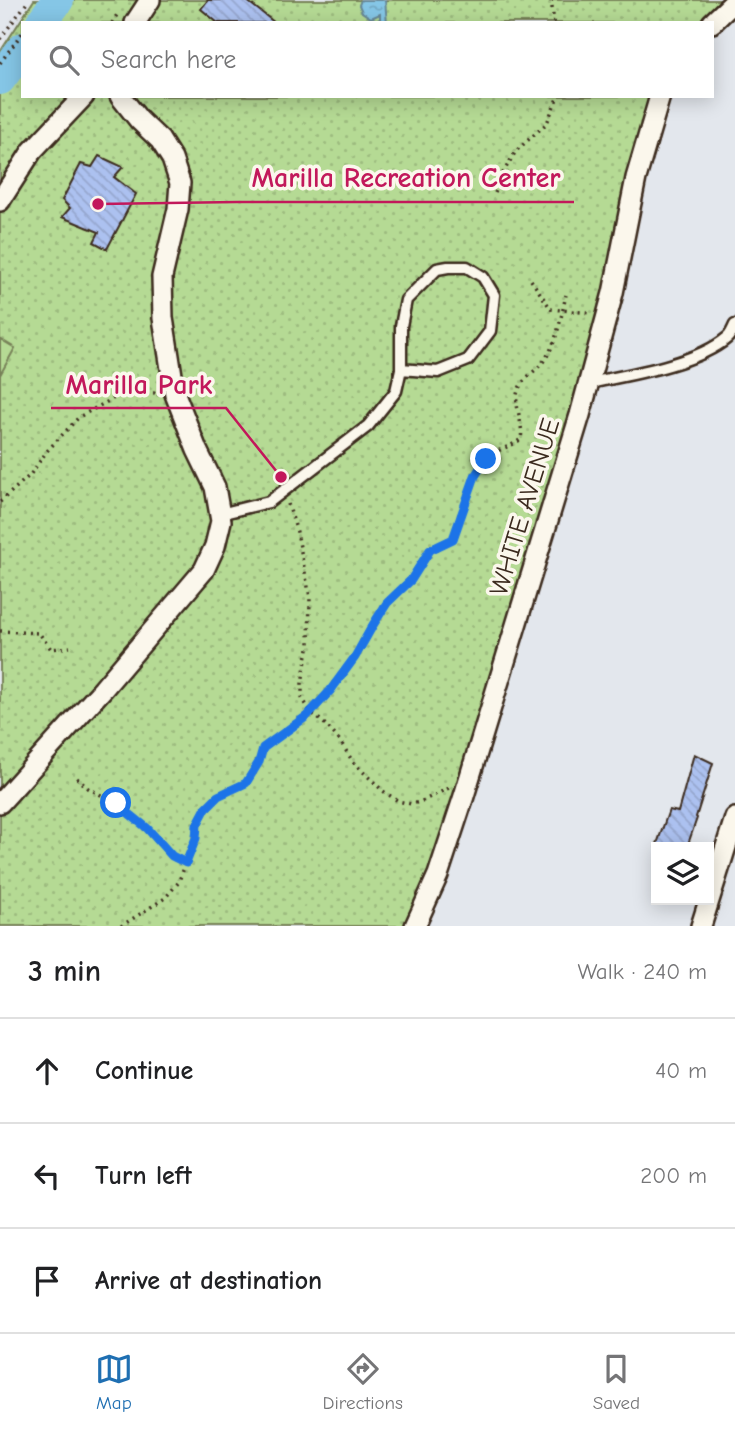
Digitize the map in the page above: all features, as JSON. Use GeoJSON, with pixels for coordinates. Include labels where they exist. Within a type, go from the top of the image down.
{"type":"FeatureCollection","features":[{"type":"Feature","properties":{"kind":"street"},"geometry":{"type":"LineString","coordinates":[[136,21],[150,0]]}},
{"type":"Feature","properties":{"kind":"street"},"geometry":{"type":"LineString","coordinates":[[714,21],[735,1]]}},
{"type":"Feature","properties":{"kind":"street"},"geometry":{"type":"LineString","coordinates":[[0,201],[32,151],[82,98]]}},
{"type":"Feature","properties":{"kind":"street"},"geometry":{"type":"LineString","coordinates":[[0,803],[103,689],[204,570],[215,546],[221,521],[215,487],[175,394],[164,331],[162,277],[178,209],[180,183],[172,159],[159,140],[122,98]]}},
{"type":"Feature","properties":{"kind":"street","name":"WHITE AVENUE"},"geometry":{"type":"LineString","coordinates":[[415,926],[438,875],[543,539],[589,383],[612,293],[636,178],[659,98]]}},
{"type":"Feature","properties":{"kind":"street"},"geometry":{"type":"LineString","coordinates":[[701,926],[735,818]]}},
{"type":"Feature","properties":{"kind":"lane"},"geometry":{"type":"LineString","coordinates":[[220,514],[269,502],[368,426],[396,391],[401,369],[401,326],[406,300],[437,268],[467,267],[483,277],[494,295],[490,331],[468,360],[438,372],[401,369]]}},
{"type":"Feature","properties":{"kind":"lane"},"geometry":{"type":"LineString","coordinates":[[589,383],[698,356],[729,337],[735,324]]}},
{"type":"Feature","properties":{"kind":"path"},"geometry":{"type":"LineString","coordinates":[[0,39],[29,0]]}},
{"type":"Feature","properties":{"kind":"path"},"geometry":{"type":"LineString","coordinates":[[551,0],[554,21]]}},
{"type":"Feature","properties":{"kind":"path"},"geometry":{"type":"LineString","coordinates":[[0,63],[21,35]]}},
{"type":"Feature","properties":{"kind":"path"},"geometry":{"type":"LineString","coordinates":[[495,192],[516,151],[547,122],[557,98]]}},
{"type":"Feature","properties":{"kind":"path"},"geometry":{"type":"LineString","coordinates":[[531,280],[551,309],[592,313]]}},
{"type":"Feature","properties":{"kind":"path"},"geometry":{"type":"LineString","coordinates":[[121,926],[165,898],[178,883],[196,838],[197,825],[206,808],[218,796],[246,783],[259,762],[263,748],[294,727],[330,691],[355,657],[387,603],[411,580],[430,550],[453,539],[475,476],[486,459],[495,452],[513,446],[521,439],[523,431],[516,398],[519,387],[543,362],[552,348],[566,295]]}},
{"type":"Feature","properties":{"kind":"path"},"geometry":{"type":"LineString","coordinates":[[0,502],[30,475],[47,451],[79,417],[91,410],[127,394],[154,393],[179,405]]}},
{"type":"Feature","properties":{"kind":"path"},"geometry":{"type":"LineString","coordinates":[[282,493],[297,532],[310,597],[309,643],[302,698],[311,712],[327,726],[353,762],[383,791],[398,801],[411,804],[420,802],[458,783],[471,773]]}},
{"type":"Feature","properties":{"kind":"path"},"geometry":{"type":"LineString","coordinates":[[0,631],[39,633],[51,649],[70,647]]}},
{"type":"Feature","properties":{"kind":"path"},"geometry":{"type":"LineString","coordinates":[[77,778],[133,816],[172,856],[186,863]]}},
{"type":"Feature","properties":{"kind":"green space"},"geometry":{"type":"Polygon","coordinates":[[[34,0],[735,0],[714,21],[21,21],[21,98],[660,98],[613,293],[415,926],[0,926],[0,52],[34,0]]]}},
{"type":"Feature","properties":{"kind":"green space"},"geometry":{"type":"Polygon","coordinates":[[[0,339],[15,348],[0,375],[0,339]]]}},
{"type":"Feature","properties":{"kind":"water"},"geometry":{"type":"Polygon","coordinates":[[[361,0],[385,0],[387,21],[376,21],[380,19],[380,14],[371,18],[362,12],[359,5],[361,0]]]}},
{"type":"Feature","properties":{"kind":"building"},"geometry":{"type":"Polygon","coordinates":[[[208,0],[246,0],[272,21],[216,21],[201,9],[208,0]]]}},
{"type":"Feature","properties":{"kind":"building"},"geometry":{"type":"Polygon","coordinates":[[[99,156],[123,167],[114,177],[136,194],[107,249],[94,242],[99,232],[62,217],[70,208],[62,200],[81,164],[92,167],[99,156]]]}},
{"type":"Feature","properties":{"kind":"building"},"geometry":{"type":"Polygon","coordinates":[[[694,754],[713,763],[689,842],[658,842],[669,810],[678,812],[694,754]]]}},
{"type":"Feature","properties":{"kind":"waterway"},"geometry":{"type":"LineString","coordinates":[[42,21],[58,0]]}},
{"type":"Feature","properties":{"kind":"waterway"},"geometry":{"type":"LineString","coordinates":[[0,79],[21,51]]}},
{"type":"Feature","properties":{"kind":"place","name":"Marilla Recreation Center"},"geometry":{"type":"Point","coordinates":[98,204]}},
{"type":"Feature","properties":{"kind":"place","name":"Marilla Park"},"geometry":{"type":"Point","coordinates":[281,477]}},
{"type":"Feature","properties":{"kind":"route"},"geometry":{"type":"LineString","coordinates":[[116,803],[147,828],[172,856],[186,863],[196,838],[197,825],[206,808],[218,796],[246,783],[259,762],[263,748],[307,716],[330,691],[355,657],[387,603],[411,580],[430,550],[453,539],[475,476],[486,459]]}}]}
